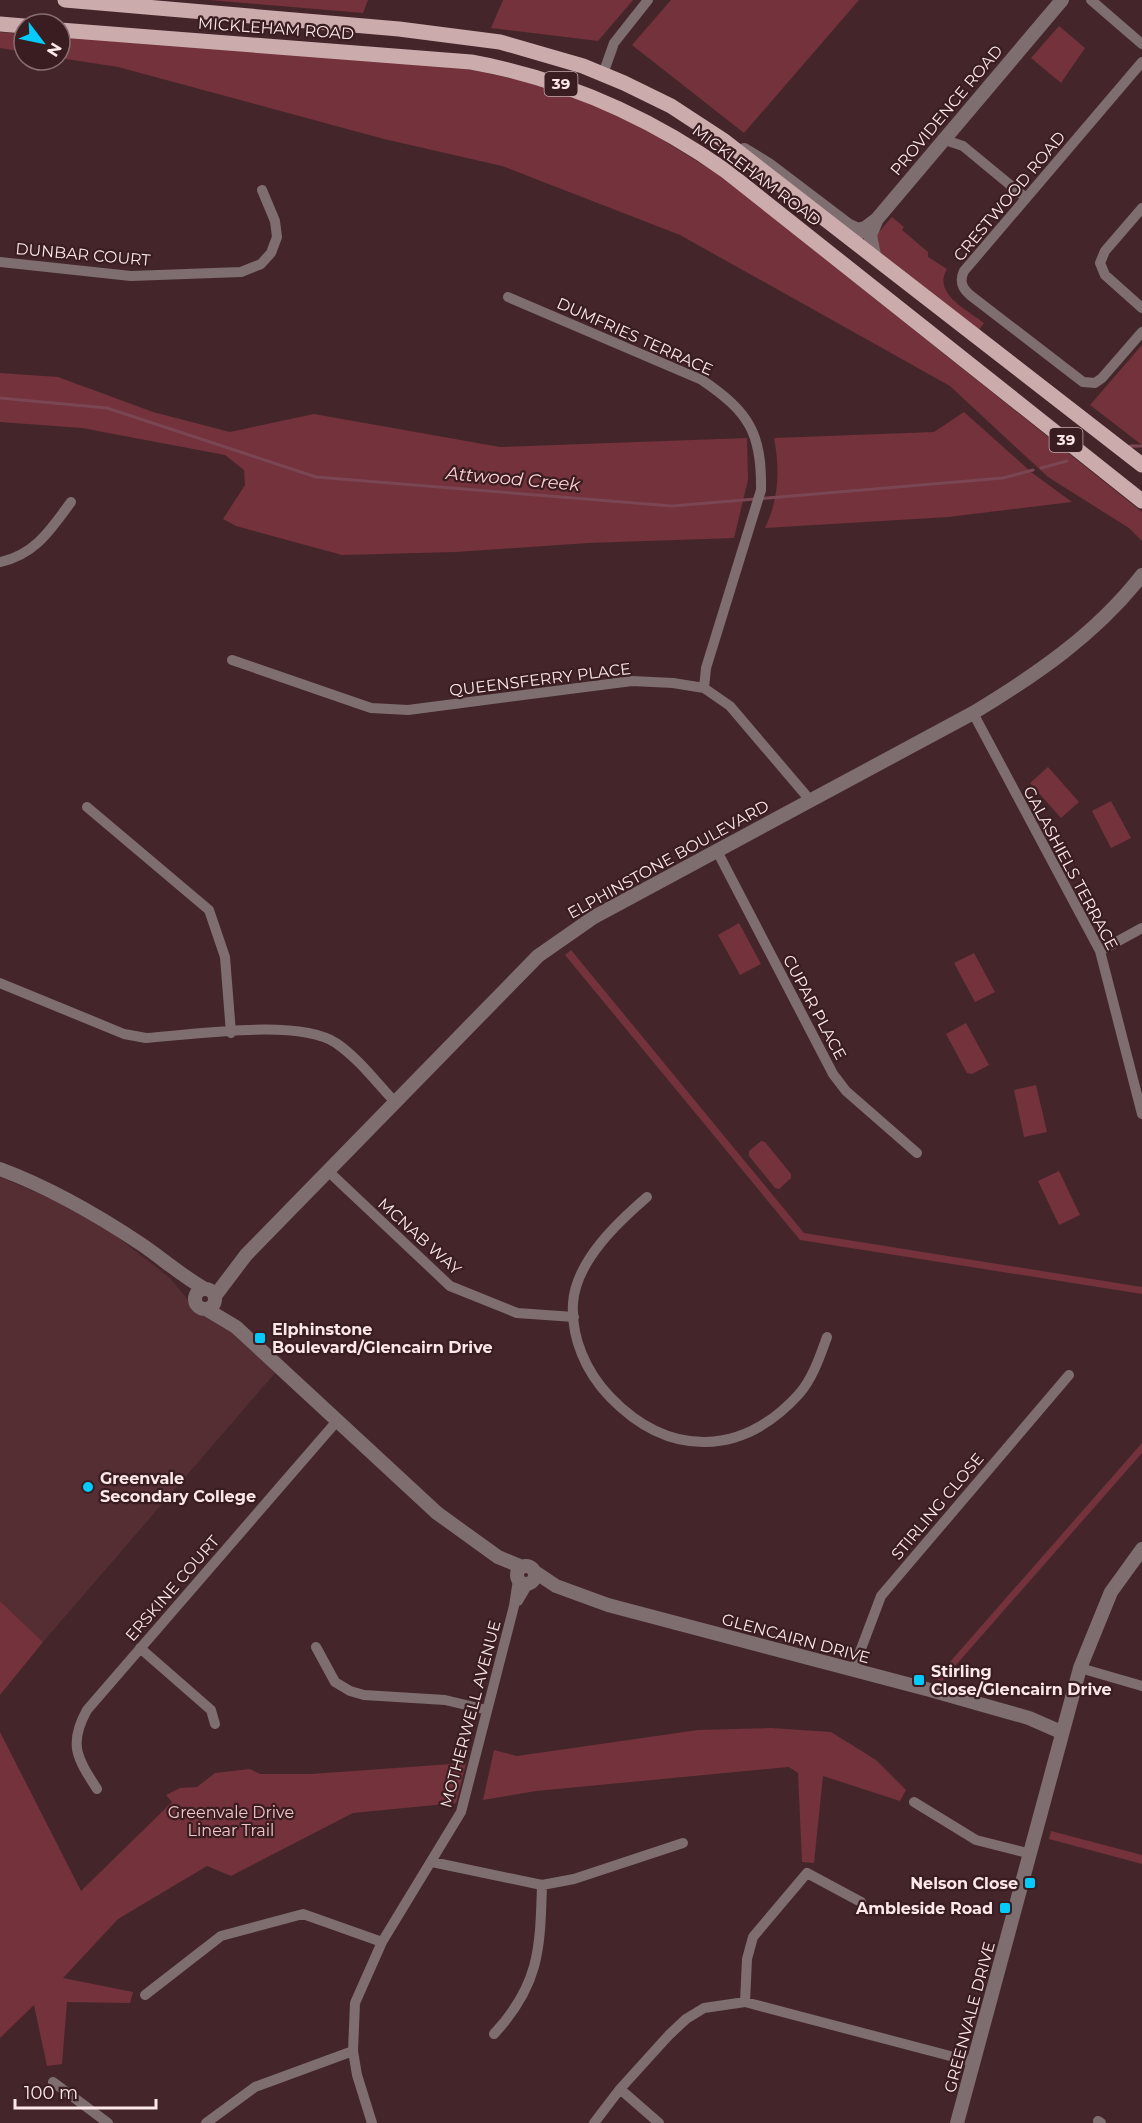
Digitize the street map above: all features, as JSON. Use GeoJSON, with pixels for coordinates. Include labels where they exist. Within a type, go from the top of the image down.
{"type":"FeatureCollection","features":[{"type":"Feature","properties":{"kind":"main road","name":"MICKLEHAM ROAD"},"geometry":{"type":"LineString","coordinates":[[65,0],[467,37],[528,49],[603,74],[671,106],[723,140],[1142,465]]}},
{"type":"Feature","properties":{"kind":"main road","name":"MICKLEHAM ROAD"},"geometry":{"type":"LineString","coordinates":[[72,31],[420,56],[493,66],[566,86],[629,111],[701,153],[1142,501]]}},
{"type":"Feature","properties":{"kind":"main road"},"geometry":{"type":"LineString","coordinates":[[852,238],[846,248],[859,276]]}},
{"type":"Feature","properties":{"kind":"street"},"geometry":{"type":"LineString","coordinates":[[603,74],[614,43],[648,0]]}},
{"type":"Feature","properties":{"kind":"street","name":"PROVIDENCE ROAD"},"geometry":{"type":"LineString","coordinates":[[852,238],[877,219],[1062,0]]}},
{"type":"Feature","properties":{"kind":"street"},"geometry":{"type":"LineString","coordinates":[[1091,0],[1142,44]]}},
{"type":"Feature","properties":{"kind":"street","name":"CRESTWOOD ROAD"},"geometry":{"type":"LineString","coordinates":[[1142,62],[964,271],[963,287],[1087,383],[1102,378],[1142,332]]}},
{"type":"Feature","properties":{"kind":"street"},"geometry":{"type":"LineString","coordinates":[[723,140],[770,166],[854,228],[865,228]]}},
{"type":"Feature","properties":{"kind":"street"},"geometry":{"type":"LineString","coordinates":[[942,140],[963,146],[1026,198]]}},
{"type":"Feature","properties":{"kind":"street","name":"DUNBAR COURT"},"geometry":{"type":"LineString","coordinates":[[0,262],[131,276],[241,272],[261,264],[271,253],[276,237],[275,221],[262,190]]}},
{"type":"Feature","properties":{"kind":"street"},"geometry":{"type":"LineString","coordinates":[[1142,208],[1105,251],[1100,263],[1105,275],[1142,308]]}},
{"type":"Feature","properties":{"kind":"street"},"geometry":{"type":"LineString","coordinates":[[874,255],[870,238],[877,219]]}},
{"type":"Feature","properties":{"kind":"street","name":"DUMFRIES TERRACE"},"geometry":{"type":"LineString","coordinates":[[508,297],[702,380],[727,396],[746,416],[758,439],[761,490],[706,668],[704,688]]}},
{"type":"Feature","properties":{"kind":"street"},"geometry":{"type":"LineString","coordinates":[[0,562],[23,554],[43,540],[71,502]]}},
{"type":"Feature","properties":{"kind":"street","name":"ELPHINSTONE BOULEVARD"},"geometry":{"type":"LineString","coordinates":[[207,1297],[394,1101],[538,956],[594,917],[973,713],[1026,681],[1073,646],[1118,603],[1142,575]]}},
{"type":"Feature","properties":{"kind":"street","name":"QUEENSFERRY PLACE"},"geometry":{"type":"LineString","coordinates":[[232,660],[371,708],[408,710],[632,681],[704,688],[730,706],[810,800]]}},
{"type":"Feature","properties":{"kind":"street","name":"GALASHIELS TERRACE"},"geometry":{"type":"LineString","coordinates":[[973,713],[1101,951],[1142,1114]]}},
{"type":"Feature","properties":{"kind":"street"},"geometry":{"type":"LineString","coordinates":[[87,807],[209,910],[225,957],[231,1033]]}},
{"type":"Feature","properties":{"kind":"street","name":"CUPAR PLACE"},"geometry":{"type":"LineString","coordinates":[[717,851],[833,1074],[846,1091],[917,1153]]}},
{"type":"Feature","properties":{"kind":"street"},"geometry":{"type":"LineString","coordinates":[[1101,951],[1142,928]]}},
{"type":"Feature","properties":{"kind":"street"},"geometry":{"type":"LineString","coordinates":[[0,983],[124,1034],[146,1038],[287,1029],[311,1033],[335,1042],[394,1101]]}},
{"type":"Feature","properties":{"kind":"street","name":"GLENCAIRN DRIVE"},"geometry":{"type":"LineString","coordinates":[[0,1169],[38,1183],[91,1212],[144,1246],[207,1297],[236,1328],[437,1514],[525,1577],[608,1605],[1063,1727]]}},
{"type":"Feature","properties":{"kind":"street","name":"MCNAB WAY"},"geometry":{"type":"LineString","coordinates":[[328,1171],[450,1286],[517,1313],[574,1317]]}},
{"type":"Feature","properties":{"kind":"street"},"geometry":{"type":"LineString","coordinates":[[647,1197],[611,1228],[585,1266],[573,1301],[577,1345],[598,1384],[628,1416],[676,1441],[719,1443],[763,1426],[800,1393],[818,1362],[827,1337]]}},
{"type":"Feature","properties":{"kind":"street","name":"STIRLING CLOSE"},"geometry":{"type":"LineString","coordinates":[[853,1670],[881,1596],[1069,1376]]}},
{"type":"Feature","properties":{"kind":"street","name":"ERSKINE COURT"},"geometry":{"type":"LineString","coordinates":[[97,1789],[75,1747],[77,1728],[87,1710],[337,1421]]}},
{"type":"Feature","properties":{"kind":"street","name":"GREENVALE DRIVE"},"geometry":{"type":"LineString","coordinates":[[957,2123],[1080,1668],[1112,1592],[1142,1549]]}},
{"type":"Feature","properties":{"kind":"street","name":"MOTHERWELL AVENUE"},"geometry":{"type":"LineString","coordinates":[[372,2123],[357,2075],[353,2051],[355,2003],[382,1942],[461,1812],[514,1606],[525,1577]]}},
{"type":"Feature","properties":{"kind":"street"},"geometry":{"type":"LineString","coordinates":[[316,1647],[335,1682],[350,1691],[364,1695],[445,1700],[487,1710]]}},
{"type":"Feature","properties":{"kind":"street"},"geometry":{"type":"LineString","coordinates":[[140,1648],[211,1710],[215,1724]]}},
{"type":"Feature","properties":{"kind":"street"},"geometry":{"type":"LineString","coordinates":[[1080,1668],[1142,1686]]}},
{"type":"Feature","properties":{"kind":"street"},"geometry":{"type":"LineString","coordinates":[[914,1803],[976,1840],[1031,1854]]}},
{"type":"Feature","properties":{"kind":"street"},"geometry":{"type":"LineString","coordinates":[[432,1862],[542,1885],[574,1879],[683,1843]]}},
{"type":"Feature","properties":{"kind":"street"},"geometry":{"type":"LineString","coordinates":[[744,2002],[747,1959],[753,1937],[807,1873],[861,1902]]}},
{"type":"Feature","properties":{"kind":"street"},"geometry":{"type":"LineString","coordinates":[[494,2034],[511,2015],[528,1989],[537,1960],[542,1885]]}},
{"type":"Feature","properties":{"kind":"street"},"geometry":{"type":"LineString","coordinates":[[145,1995],[221,1936],[303,1914],[382,1942]]}},
{"type":"Feature","properties":{"kind":"street"},"geometry":{"type":"LineString","coordinates":[[594,2123],[621,2089],[686,2019],[704,2008],[744,2002],[973,2062]]}},
{"type":"Feature","properties":{"kind":"street"},"geometry":{"type":"LineString","coordinates":[[206,2123],[255,2087],[353,2051]]}},
{"type":"Feature","properties":{"kind":"street"},"geometry":{"type":"LineString","coordinates":[[53,2082],[108,2123]]}},
{"type":"Feature","properties":{"kind":"street"},"geometry":{"type":"LineString","coordinates":[[621,2089],[659,2123]]}},
{"type":"Feature","properties":{"kind":"shaded area","name":"Greenvale Secondary College"},"geometry":{"type":"Polygon","coordinates":[[[0,1177],[72,1208],[116,1236],[170,1278],[196,1310],[225,1326],[275,1373],[43,1642],[0,1601],[0,1177]]]}},
{"type":"Feature","properties":{"kind":"green space"},"geometry":{"type":"Polygon","coordinates":[[[209,0],[368,0],[363,13],[209,0]]]}},
{"type":"Feature","properties":{"kind":"green space"},"geometry":{"type":"Polygon","coordinates":[[[503,0],[633,0],[598,41],[491,28],[503,0]]]}},
{"type":"Feature","properties":{"kind":"green space"},"geometry":{"type":"Polygon","coordinates":[[[671,0],[859,0],[744,133],[632,45],[671,0]]]}},
{"type":"Feature","properties":{"kind":"green space"},"geometry":{"type":"Polygon","coordinates":[[[1059,26],[1085,48],[1061,83],[1031,58],[1059,26]]]}},
{"type":"Feature","properties":{"kind":"green space"},"geometry":{"type":"Polygon","coordinates":[[[0,32],[12,33],[12,50],[0,48],[0,32]]]}},
{"type":"Feature","properties":{"kind":"green space"},"geometry":{"type":"Polygon","coordinates":[[[72,38],[458,67],[543,85],[634,122],[724,178],[1142,512],[1142,541],[1129,528],[1048,477],[950,386],[680,235],[502,166],[384,139],[118,67],[72,60],[72,38]]]}},
{"type":"Feature","properties":{"kind":"green space"},"geometry":{"type":"Polygon","coordinates":[[[892,217],[904,227],[902,230],[928,252],[928,257],[947,269],[944,286],[948,294],[961,307],[984,323],[978,331],[877,252],[876,235],[892,217]]]}},
{"type":"Feature","properties":{"kind":"green space"},"geometry":{"type":"Polygon","coordinates":[[[1142,345],[1142,445],[1090,405],[1142,345]]]}},
{"type":"Feature","properties":{"kind":"green space"},"geometry":{"type":"Polygon","coordinates":[[[0,373],[58,377],[153,412],[230,432],[314,414],[500,447],[747,438],[748,480],[734,538],[588,543],[456,552],[342,555],[236,526],[223,519],[245,485],[244,470],[225,455],[82,428],[0,422],[0,373]]]}},
{"type":"Feature","properties":{"kind":"green space"},"geometry":{"type":"Polygon","coordinates":[[[964,412],[1031,472],[1072,502],[948,517],[765,528],[776,495],[777,461],[774,438],[934,432],[964,412]]]}},
{"type":"Feature","properties":{"kind":"green space"},"geometry":{"type":"Polygon","coordinates":[[[1048,767],[1079,802],[1061,818],[1030,783],[1048,767]]]}},
{"type":"Feature","properties":{"kind":"green space"},"geometry":{"type":"Polygon","coordinates":[[[1111,801],[1131,838],[1111,848],[1092,811],[1111,801]]]}},
{"type":"Feature","properties":{"kind":"green space"},"geometry":{"type":"Polygon","coordinates":[[[739,923],[761,964],[740,975],[718,935],[739,923]]]}},
{"type":"Feature","properties":{"kind":"green space"},"geometry":{"type":"Polygon","coordinates":[[[571,950],[804,1233],[1142,1287],[1142,1294],[800,1240],[565,955],[571,950]]]}},
{"type":"Feature","properties":{"kind":"green space"},"geometry":{"type":"Polygon","coordinates":[[[974,953],[995,992],[975,1002],[954,963],[974,953]]]}},
{"type":"Feature","properties":{"kind":"green space"},"geometry":{"type":"Polygon","coordinates":[[[966,1023],[989,1065],[972,1074],[967,1073],[946,1034],[966,1023]]]}},
{"type":"Feature","properties":{"kind":"green space"},"geometry":{"type":"Polygon","coordinates":[[[1036,1085],[1047,1132],[1024,1137],[1014,1090],[1036,1085]]]}},
{"type":"Feature","properties":{"kind":"green space"},"geometry":{"type":"Polygon","coordinates":[[[761,1141],[765,1142],[791,1174],[791,1178],[779,1189],[775,1188],[749,1156],[749,1151],[761,1141]]]}},
{"type":"Feature","properties":{"kind":"green space"},"geometry":{"type":"Polygon","coordinates":[[[1059,1171],[1080,1215],[1059,1225],[1038,1181],[1059,1171]]]}},
{"type":"Feature","properties":{"kind":"green space"},"geometry":{"type":"Polygon","coordinates":[[[1142,1443],[1142,1453],[942,1681],[935,1679],[1142,1443]]]}},
{"type":"Feature","properties":{"kind":"green space"},"geometry":{"type":"Polygon","coordinates":[[[0,1601],[43,1642],[0,1695],[0,1601]]]}},
{"type":"Feature","properties":{"kind":"green space"},"geometry":{"type":"Polygon","coordinates":[[[771,1728],[831,1732],[876,1760],[906,1790],[900,1801],[823,1776],[814,1863],[802,1862],[798,1773],[789,1767],[536,1791],[483,1800],[494,1750],[517,1756],[698,1730],[771,1728]]]}},
{"type":"Feature","properties":{"kind":"green space","name":"Greenvale Drive Linear Trail"},"geometry":{"type":"Polygon","coordinates":[[[0,1732],[81,1891],[172,1802],[166,1795],[180,1788],[197,1787],[215,1773],[250,1769],[260,1774],[311,1774],[466,1763],[456,1803],[353,1813],[231,1876],[207,1866],[118,1919],[63,1978],[133,1992],[130,2003],[67,2002],[62,2064],[47,2066],[34,2005],[0,2038],[0,1732]]]}},
{"type":"Feature","properties":{"kind":"green space"},"geometry":{"type":"Polygon","coordinates":[[[1051,1831],[1142,1855],[1142,1864],[1049,1839],[1051,1831]]]}},
{"type":"Feature","properties":{"kind":"waterway","name":"Attwood Creek"},"geometry":{"type":"LineString","coordinates":[[0,398],[107,408],[316,477],[672,506],[1003,478],[1033,470]]}},
{"type":"Feature","properties":{"kind":"waterway","name":"Attwood Creek"},"geometry":{"type":"LineString","coordinates":[[1130,446],[1142,446]]}},
{"type":"Feature","properties":{"kind":"waterway","name":"Attwood Creek"},"geometry":{"type":"LineString","coordinates":[[1041,468],[1067,461]]}},
{"type":"Feature","properties":{"kind":"place","name":"Elphinstone Boulevard/Glencairn Drive"},"geometry":{"type":"Point","coordinates":[260,1338]}},
{"type":"Feature","properties":{"kind":"place","name":"Greenvale Secondary College"},"geometry":{"type":"Point","coordinates":[88,1487]}},
{"type":"Feature","properties":{"kind":"place","name":"Stirling Close/Glencairn Drive"},"geometry":{"type":"Point","coordinates":[919,1680]}},
{"type":"Feature","properties":{"kind":"place","name":"Nelson Close"},"geometry":{"type":"Point","coordinates":[1030,1883]}},
{"type":"Feature","properties":{"kind":"place","name":"Ambleside Road"},"geometry":{"type":"Point","coordinates":[1005,1908]}}]}
